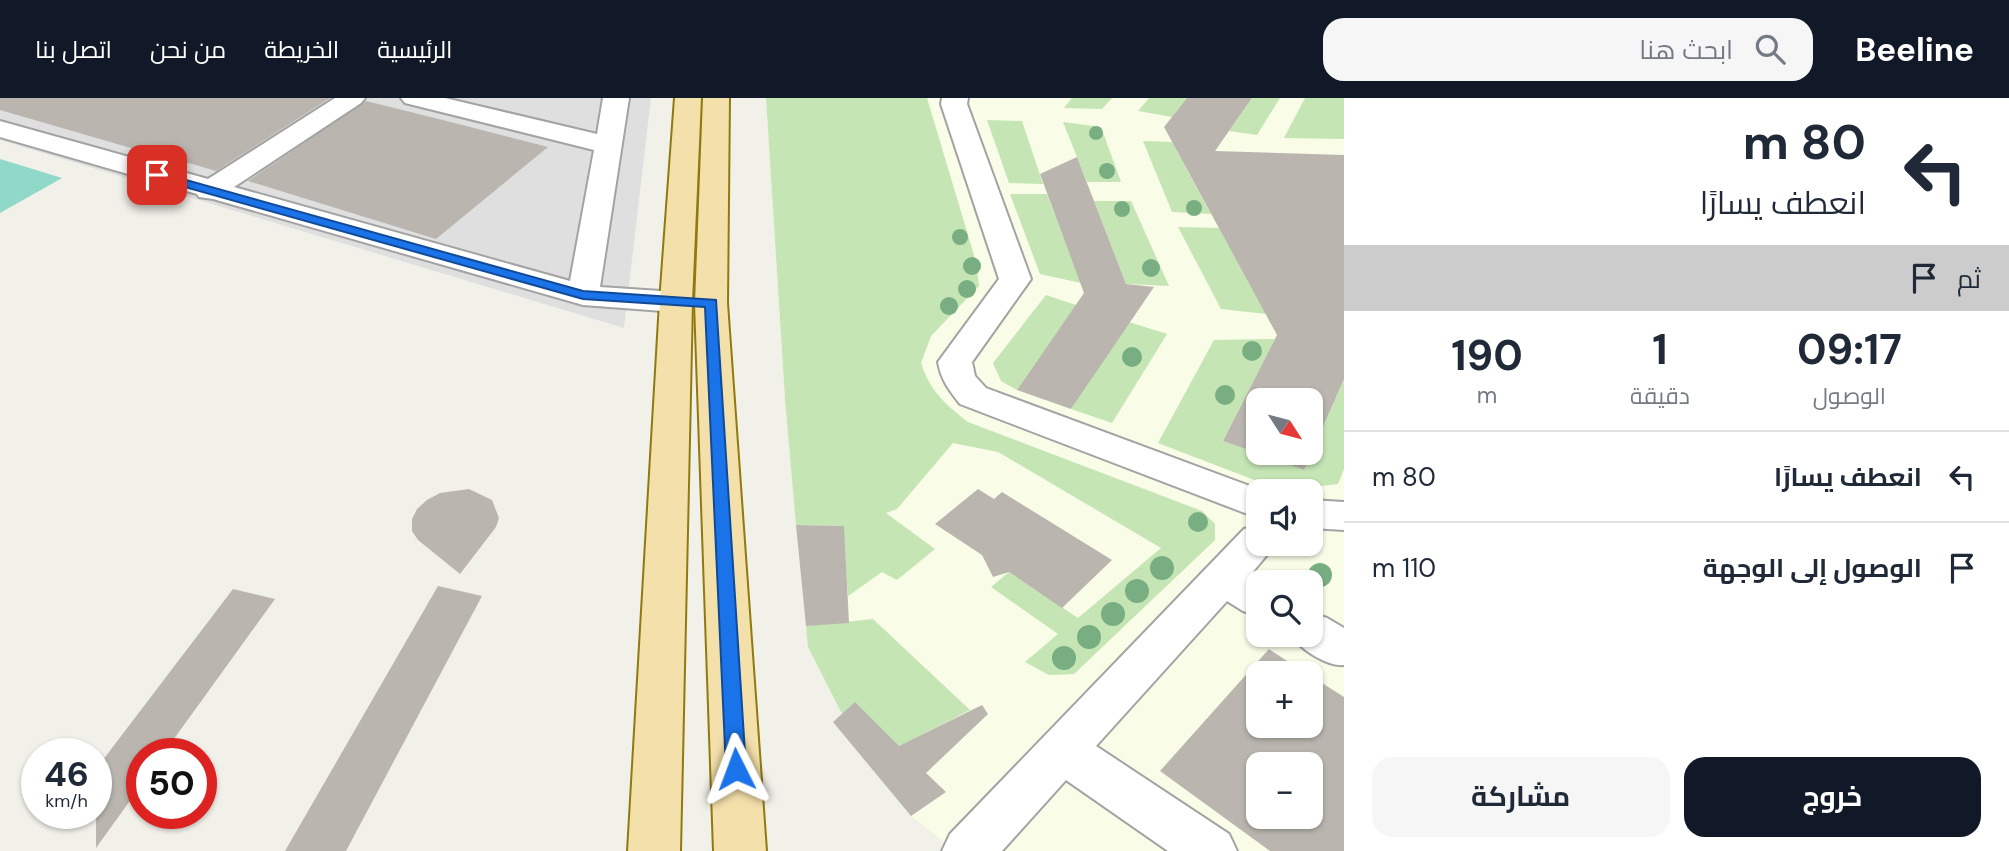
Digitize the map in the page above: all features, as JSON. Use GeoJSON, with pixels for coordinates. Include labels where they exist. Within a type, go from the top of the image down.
{"type":"FeatureCollection","features":[{"type":"Feature","properties":{"kind":"main road"},"geometry":{"type":"LineString","coordinates":[[688,98],[694,302],[740,851]]}},
{"type":"Feature","properties":{"kind":"main road"},"geometry":{"type":"LineString","coordinates":[[654,851],[694,302],[716,98]]}},
{"type":"Feature","properties":{"kind":"lane"},"geometry":{"type":"LineString","coordinates":[[209,191],[352,98]]}},
{"type":"Feature","properties":{"kind":"lane"},"geometry":{"type":"LineString","coordinates":[[414,98],[608,145]]}},
{"type":"Feature","properties":{"kind":"lane"},"geometry":{"type":"LineString","coordinates":[[583,295],[616,98]]}},
{"type":"Feature","properties":{"kind":"lane"},"geometry":{"type":"LineString","coordinates":[[955,98],[954,104],[1015,279],[955,362],[958,379],[973,396],[1246,499]]}},
{"type":"Feature","properties":{"kind":"lane"},"geometry":{"type":"LineString","coordinates":[[0,129],[209,191],[583,295],[694,302]]}},
{"type":"Feature","properties":{"kind":"lane"},"geometry":{"type":"LineString","coordinates":[[1323,515],[1344,516]]}},
{"type":"Feature","properties":{"kind":"lane"},"geometry":{"type":"LineString","coordinates":[[968,851],[1063,751],[1241,588],[1252,556]]}},
{"type":"Feature","properties":{"kind":"lane"},"geometry":{"type":"LineString","coordinates":[[1063,751],[1211,851]]}},
{"type":"Feature","properties":{"kind":"shaded area"},"geometry":{"type":"Polygon","coordinates":[[[0,98],[651,98],[624,328],[0,140],[0,98]]]}},
{"type":"Feature","properties":{"kind":"shaded area"},"geometry":{"type":"Polygon","coordinates":[[[766,98],[1344,98],[1344,851],[955,851],[911,816],[867,763],[808,647],[785,399],[766,98]]]}},
{"type":"Feature","properties":{"kind":"shaded area"},"geometry":{"type":"Polygon","coordinates":[[[0,159],[62,178],[0,213],[0,159]]]}},
{"type":"Feature","properties":{"kind":"green space"},"geometry":{"type":"Polygon","coordinates":[[[766,98],[927,98],[976,262],[979,286],[931,336],[921,363],[934,389],[945,403],[968,422],[1202,511],[1215,524],[1215,540],[1074,674],[1049,675],[1025,662],[1058,634],[991,587],[1009,572],[1078,618],[1161,548],[998,452],[953,443],[897,509],[886,513],[935,549],[897,580],[882,572],[848,596],[843,526],[796,525],[785,399],[766,98]]]}},
{"type":"Feature","properties":{"kind":"green space"},"geometry":{"type":"Polygon","coordinates":[[[1072,98],[1112,98],[1102,109],[1064,108],[1072,98]]]}},
{"type":"Feature","properties":{"kind":"green space"},"geometry":{"type":"Polygon","coordinates":[[[1149,98],[1187,98],[1172,117],[1138,111],[1149,98]]]}},
{"type":"Feature","properties":{"kind":"green space"},"geometry":{"type":"Polygon","coordinates":[[[1252,98],[1280,98],[1257,135],[1229,131],[1252,98]]]}},
{"type":"Feature","properties":{"kind":"green space"},"geometry":{"type":"Polygon","coordinates":[[[1305,98],[1344,98],[1344,139],[1284,138],[1305,98]]]}},
{"type":"Feature","properties":{"kind":"green space"},"geometry":{"type":"Polygon","coordinates":[[[987,120],[1022,121],[1043,184],[1009,183],[987,120]]]}},
{"type":"Feature","properties":{"kind":"green space"},"geometry":{"type":"Polygon","coordinates":[[[1063,122],[1101,127],[1121,182],[1087,182],[1063,122]]]}},
{"type":"Feature","properties":{"kind":"green space"},"geometry":{"type":"Polygon","coordinates":[[[1143,141],[1172,142],[1211,214],[1172,212],[1143,141]]]}},
{"type":"Feature","properties":{"kind":"green space"},"geometry":{"type":"Polygon","coordinates":[[[1010,194],[1047,194],[1081,283],[1040,274],[1010,194]]]}},
{"type":"Feature","properties":{"kind":"green space"},"geometry":{"type":"Polygon","coordinates":[[[1094,201],[1131,201],[1169,286],[1126,284],[1094,201]]]}},
{"type":"Feature","properties":{"kind":"green space"},"geometry":{"type":"Polygon","coordinates":[[[1178,227],[1219,228],[1266,314],[1221,309],[1178,227]]]}},
{"type":"Feature","properties":{"kind":"green space"},"geometry":{"type":"Polygon","coordinates":[[[1046,295],[1076,305],[1017,390],[1001,381],[993,363],[1046,295]]]}},
{"type":"Feature","properties":{"kind":"green space"},"geometry":{"type":"Polygon","coordinates":[[[1129,322],[1167,334],[1112,423],[1071,409],[1129,322]]]}},
{"type":"Feature","properties":{"kind":"green space"},"geometry":{"type":"Polygon","coordinates":[[[1275,339],[1250,388],[1246,388],[1246,396],[1223,441],[1246,449],[1246,466],[1293,466],[1304,470],[1306,466],[1323,466],[1323,427],[1344,379],[1344,469],[1338,484],[1323,486],[1323,479],[1252,479],[1158,443],[1214,340],[1275,339]]]}},
{"type":"Feature","properties":{"kind":"green space"},"geometry":{"type":"Polygon","coordinates":[[[873,619],[970,710],[867,763],[808,647],[806,626],[873,619]]]}},
{"type":"Feature","properties":{"kind":"building"},"geometry":{"type":"Polygon","coordinates":[[[0,98],[330,98],[216,171],[0,110],[0,98]]]}},
{"type":"Feature","properties":{"kind":"building"},"geometry":{"type":"Polygon","coordinates":[[[1187,98],[1252,98],[1215,151],[1344,155],[1344,379],[1323,427],[1323,388],[1250,388],[1277,335],[1164,127],[1187,98]]]}},
{"type":"Feature","properties":{"kind":"building"},"geometry":{"type":"Polygon","coordinates":[[[366,101],[548,147],[436,239],[248,181],[366,101]]]}},
{"type":"Feature","properties":{"kind":"building"},"geometry":{"type":"Polygon","coordinates":[[[1077,157],[1126,284],[1154,287],[1071,409],[1017,390],[1084,293],[1040,174],[1077,157]]]}},
{"type":"Feature","properties":{"kind":"building"},"geometry":{"type":"Polygon","coordinates":[[[1246,396],[1246,449],[1223,441],[1246,396]]]}},
{"type":"Feature","properties":{"kind":"building"},"geometry":{"type":"Polygon","coordinates":[[[469,489],[492,500],[499,518],[496,527],[460,574],[418,540],[412,531],[412,519],[417,509],[440,493],[469,489]]]}},
{"type":"Feature","properties":{"kind":"building"},"geometry":{"type":"Polygon","coordinates":[[[978,489],[994,499],[1002,492],[1112,560],[1062,608],[1009,572],[993,577],[982,555],[935,524],[978,489]]]}},
{"type":"Feature","properties":{"kind":"building"},"geometry":{"type":"Polygon","coordinates":[[[796,525],[844,526],[849,623],[806,626],[796,525]]]}},
{"type":"Feature","properties":{"kind":"building"},"geometry":{"type":"Polygon","coordinates":[[[438,586],[482,596],[346,851],[285,851],[438,586]]]}},
{"type":"Feature","properties":{"kind":"building"},"geometry":{"type":"Polygon","coordinates":[[[233,589],[275,599],[175,738],[126,738],[126,806],[112,826],[112,748],[233,589]]]}},
{"type":"Feature","properties":{"kind":"building"},"geometry":{"type":"Polygon","coordinates":[[[1269,649],[1287,661],[1258,661],[1269,649]]]}},
{"type":"Feature","properties":{"kind":"building"},"geometry":{"type":"Polygon","coordinates":[[[1246,675],[1246,738],[1323,738],[1323,684],[1344,697],[1344,851],[1270,851],[1160,771],[1246,675]]]}},
{"type":"Feature","properties":{"kind":"building"},"geometry":{"type":"Polygon","coordinates":[[[855,702],[899,746],[982,705],[988,714],[926,773],[946,792],[911,816],[833,722],[855,702]]]}},
{"type":"Feature","properties":{"kind":"building"},"geometry":{"type":"Polygon","coordinates":[[[96,829],[110,829],[96,848],[96,829]]]}},
{"type":"Feature","properties":{"kind":"route"},"geometry":{"type":"LineString","coordinates":[[157,175],[583,295],[711,303],[736,769]]}}]}
